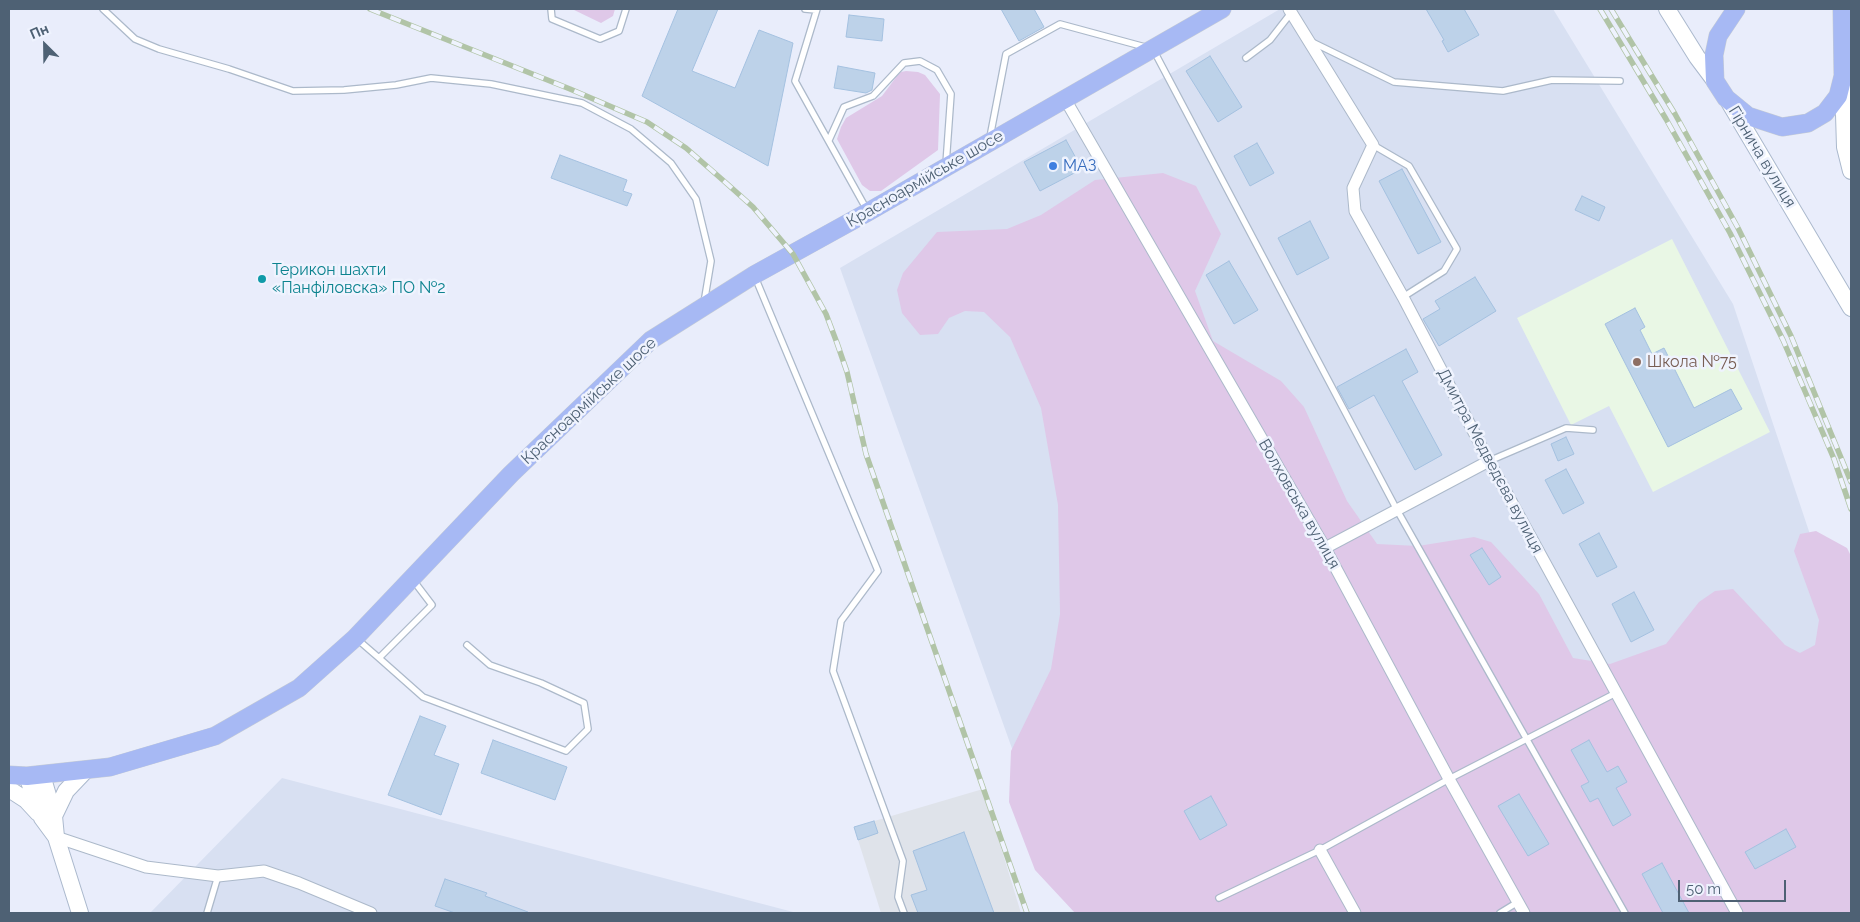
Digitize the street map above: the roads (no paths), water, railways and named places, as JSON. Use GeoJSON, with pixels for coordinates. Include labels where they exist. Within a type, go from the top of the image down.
{"type":"FeatureCollection","features":[{"type":"Feature","properties":{"kind":"main road","name":"Красноармійське шосе"},"geometry":{"type":"LineString","coordinates":[[9,775],[34,776],[110,767],[215,736],[299,688],[355,638],[511,474],[650,340],[754,275],[868,212],[1222,9]]}},
{"type":"Feature","properties":{"kind":"main road","name":"Гірнича вулиця"},"geometry":{"type":"LineString","coordinates":[[1667,9],[1697,57],[1726,98],[1851,308]]}},
{"type":"Feature","properties":{"kind":"main road"},"geometry":{"type":"LineString","coordinates":[[1715,81],[1714,55],[1718,36],[1736,9]]}},
{"type":"Feature","properties":{"kind":"main road"},"geometry":{"type":"LineString","coordinates":[[1842,9],[1845,147],[1851,172]]}},
{"type":"Feature","properties":{"kind":"main road"},"geometry":{"type":"LineString","coordinates":[[1726,98],[1748,116],[1782,126],[1808,123],[1825,113],[1838,96],[1843,76]]}},
{"type":"Feature","properties":{"kind":"main road"},"geometry":{"type":"LineString","coordinates":[[48,817],[66,791],[86,770]]}},
{"type":"Feature","properties":{"kind":"main road"},"geometry":{"type":"LineString","coordinates":[[34,776],[80,913]]}},
{"type":"Feature","properties":{"kind":"main road"},"geometry":{"type":"LineString","coordinates":[[9,789],[48,817]]}},
{"type":"Feature","properties":{"kind":"street"},"geometry":{"type":"LineString","coordinates":[[1290,11],[1373,145]]}},
{"type":"Feature","properties":{"kind":"street","name":"Волховська вулиця"},"geometry":{"type":"LineString","coordinates":[[1066,99],[1325,548],[1449,779],[1524,913]]}},
{"type":"Feature","properties":{"kind":"street","name":"Дмитра Медведєва вулиця"},"geometry":{"type":"LineString","coordinates":[[1373,145],[1353,188],[1355,211],[1404,297],[1489,461],[1737,913]]}},
{"type":"Feature","properties":{"kind":"street"},"geometry":{"type":"LineString","coordinates":[[1325,548],[1489,461]]}},
{"type":"Feature","properties":{"kind":"street"},"geometry":{"type":"LineString","coordinates":[[56,837],[146,867],[218,876],[264,872],[299,883],[371,913]]}},
{"type":"Feature","properties":{"kind":"street"},"geometry":{"type":"LineString","coordinates":[[1320,850],[1355,913]]}},
{"type":"Feature","properties":{"kind":"lane"},"geometry":{"type":"LineString","coordinates":[[103,9],[135,39],[158,49],[228,69],[293,91],[344,90],[396,85],[431,78],[491,84],[582,103],[631,129],[671,164],[696,199],[711,261],[703,307]]}},
{"type":"Feature","properties":{"kind":"lane"},"geometry":{"type":"LineString","coordinates":[[551,9],[552,19],[600,39],[619,32],[626,9]]}},
{"type":"Feature","properties":{"kind":"lane"},"geometry":{"type":"LineString","coordinates":[[804,9],[817,9],[795,81],[868,212]]}},
{"type":"Feature","properties":{"kind":"lane"},"geometry":{"type":"LineString","coordinates":[[1246,58],[1270,40],[1290,11]]}},
{"type":"Feature","properties":{"kind":"lane"},"geometry":{"type":"LineString","coordinates":[[989,143],[1006,54],[1060,24],[1153,50],[1397,510],[1625,913]]}},
{"type":"Feature","properties":{"kind":"lane"},"geometry":{"type":"LineString","coordinates":[[1308,40],[1394,82],[1503,90],[1552,80],[1620,81]]}},
{"type":"Feature","properties":{"kind":"lane"},"geometry":{"type":"LineString","coordinates":[[829,140],[844,107],[873,96],[904,63],[920,61],[937,70],[950,94],[945,168]]}},
{"type":"Feature","properties":{"kind":"lane"},"geometry":{"type":"LineString","coordinates":[[1373,145],[1410,166],[1457,250],[1444,271],[1404,297]]}},
{"type":"Feature","properties":{"kind":"lane"},"geometry":{"type":"LineString","coordinates":[[754,275],[878,571],[842,622],[833,671],[903,862],[898,897],[904,913]]}},
{"type":"Feature","properties":{"kind":"lane"},"geometry":{"type":"LineString","coordinates":[[1489,461],[1566,428],[1593,430]]}},
{"type":"Feature","properties":{"kind":"lane"},"geometry":{"type":"LineString","coordinates":[[379,658],[432,605],[411,578]]}},
{"type":"Feature","properties":{"kind":"lane"},"geometry":{"type":"LineString","coordinates":[[355,638],[423,697],[566,750],[588,729],[584,703],[541,683],[490,665],[467,645]]}},
{"type":"Feature","properties":{"kind":"lane"},"geometry":{"type":"LineString","coordinates":[[1219,898],[1320,850],[1449,779],[1616,693]]}},
{"type":"Feature","properties":{"kind":"lane"},"geometry":{"type":"LineString","coordinates":[[207,913],[218,876]]}},
{"type":"Feature","properties":{"kind":"lane"},"geometry":{"type":"LineString","coordinates":[[1500,913],[1518,902]]}},
{"type":"Feature","properties":{"kind":"railway"},"geometry":{"type":"LineString","coordinates":[[370,9],[647,122],[686,148],[753,207],[793,254],[826,314],[837,343],[847,372],[866,454],[1027,913]]}},
{"type":"Feature","properties":{"kind":"railway"},"geometry":{"type":"LineString","coordinates":[[1600,9],[1666,119],[1730,233],[1783,340],[1834,459],[1851,509]]}},
{"type":"Feature","properties":{"kind":"railway"},"geometry":{"type":"LineString","coordinates":[[1611,9],[1675,114],[1738,228],[1791,336],[1851,482]]}},
{"type":"Feature","properties":{"kind":"place","name":"МАЗ"},"geometry":{"type":"Point","coordinates":[1053,166]}},
{"type":"Feature","properties":{"kind":"place","name":"Терикон шахти «Панфiловска» ПО №2"},"geometry":{"type":"Point","coordinates":[262,279]}},
{"type":"Feature","properties":{"kind":"place","name":"Школа №75"},"geometry":{"type":"Point","coordinates":[1637,362]}}]}
